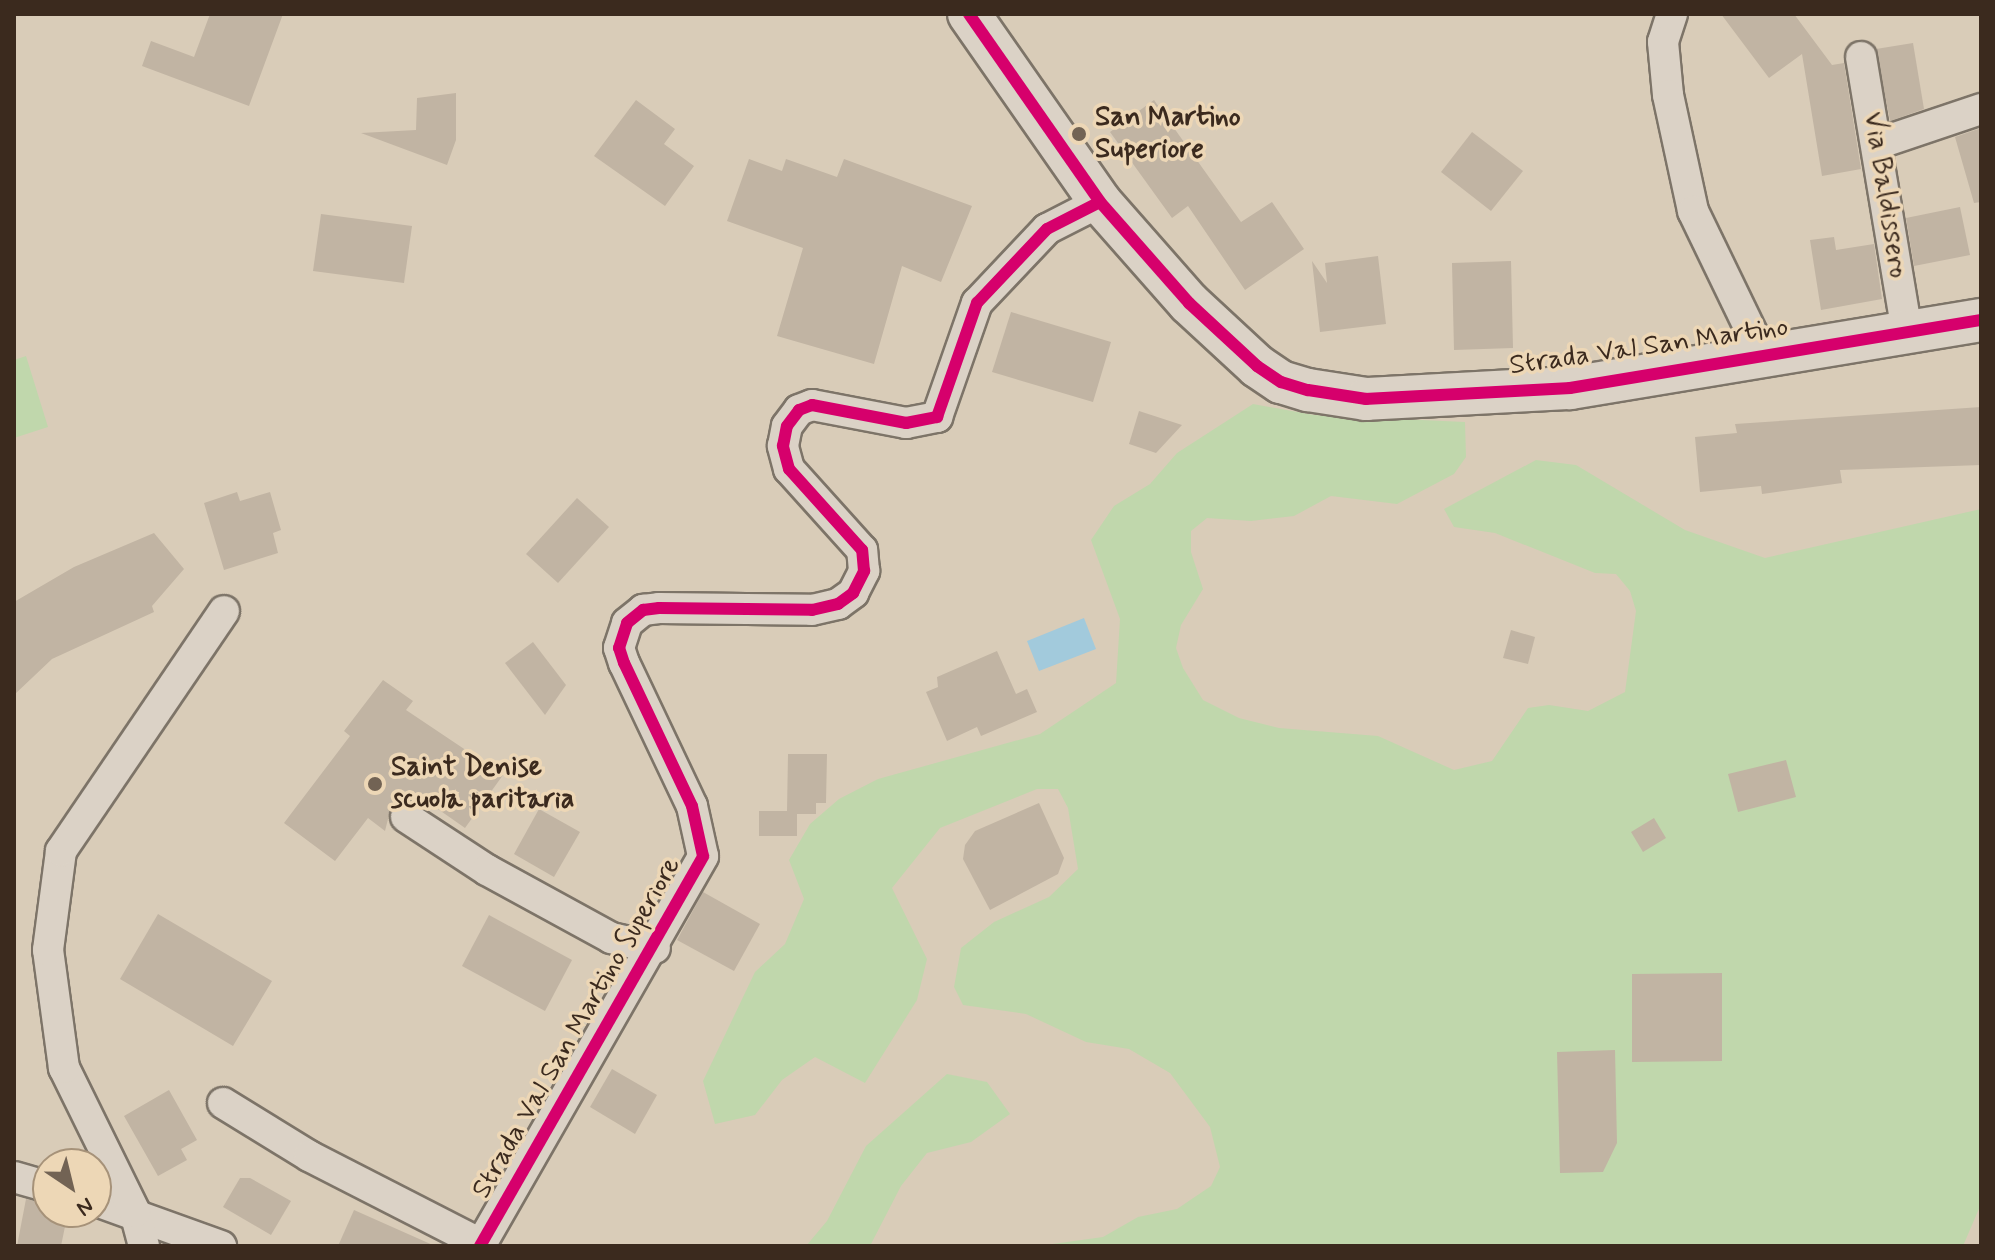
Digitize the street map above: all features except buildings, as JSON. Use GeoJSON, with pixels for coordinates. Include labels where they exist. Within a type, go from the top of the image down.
{"type":"FeatureCollection","features":[{"type":"Feature","properties":{"kind":"street","name":"Strada Val San Martino"},"geometry":{"type":"LineString","coordinates":[[969,14],[1100,202],[1222,336],[1281,382],[1308,390],[1366,399],[1570,388],[1981,320]]}},
{"type":"Feature","properties":{"kind":"street"},"geometry":{"type":"LineString","coordinates":[[1672,14],[1663,42],[1668,95],[1693,211],[1764,358]]}},
{"type":"Feature","properties":{"kind":"street","name":"Via Baldissero"},"geometry":{"type":"LineString","coordinates":[[1861,57],[1907,333]]}},
{"type":"Feature","properties":{"kind":"street"},"geometry":{"type":"LineString","coordinates":[[1877,144],[1981,109]]}},
{"type":"Feature","properties":{"kind":"street","name":"Strada Val San Martino Superiore"},"geometry":{"type":"LineString","coordinates":[[481,1245],[655,948],[703,856],[692,806],[619,648],[627,623],[643,610],[659,608],[812,610],[838,604],[853,593],[864,571],[862,550],[789,469],[783,446],[787,426],[799,410],[812,405],[906,423],[937,417],[977,303],[1047,229],[1100,202]]}},
{"type":"Feature","properties":{"kind":"street"},"geometry":{"type":"LineString","coordinates":[[144,1246],[135,1212],[64,1068],[48,950],[61,851],[224,611]]}},
{"type":"Feature","properties":{"kind":"street"},"geometry":{"type":"LineString","coordinates":[[406,817],[487,870],[611,938],[655,948]]}},
{"type":"Feature","properties":{"kind":"street"},"geometry":{"type":"LineString","coordinates":[[223,1103],[309,1156],[481,1245]]}},
{"type":"Feature","properties":{"kind":"street"},"geometry":{"type":"LineString","coordinates":[[112,1206],[221,1246]]}},
{"type":"Feature","properties":{"kind":"green space"},"geometry":{"type":"Polygon","coordinates":[[[26,356],[48,427],[14,438],[14,360],[26,356]]]}},
{"type":"Feature","properties":{"kind":"green space"},"geometry":{"type":"Polygon","coordinates":[[[1253,404],[1314,415],[1465,422],[1466,457],[1454,474],[1397,504],[1331,496],[1294,516],[1251,521],[1207,518],[1191,531],[1191,552],[1203,589],[1181,625],[1176,648],[1183,668],[1203,700],[1239,718],[1279,728],[1378,736],[1454,770],[1492,761],[1528,708],[1549,705],[1588,711],[1625,692],[1636,611],[1630,591],[1616,574],[1595,573],[1495,533],[1454,527],[1444,509],[1536,460],[1576,465],[1685,530],[1765,558],[1981,509],[1981,1204],[1963,1246],[1038,1246],[1103,1237],[1138,1217],[1177,1209],[1211,1186],[1220,1167],[1210,1127],[1170,1073],[1129,1049],[1086,1042],[1026,1014],[963,1005],[954,987],[961,948],[994,922],[1049,897],[1078,869],[1068,808],[1058,789],[1037,789],[940,828],[892,888],[927,959],[917,1000],[865,1083],[815,1057],[782,1080],[755,1115],[715,1124],[703,1081],[755,972],[785,944],[804,899],[789,860],[810,824],[839,799],[878,779],[1040,734],[1116,683],[1120,619],[1091,540],[1114,506],[1150,484],[1177,453],[1253,404]]]}},
{"type":"Feature","properties":{"kind":"green space"},"geometry":{"type":"Polygon","coordinates":[[[947,1074],[987,1082],[1010,1114],[971,1142],[927,1153],[901,1186],[870,1246],[806,1246],[827,1221],[866,1146],[947,1074]]]}},
{"type":"Feature","properties":{"kind":"water"},"geometry":{"type":"Polygon","coordinates":[[[1084,618],[1096,649],[1039,671],[1027,641],[1084,618]]]}},
{"type":"Feature","properties":{"kind":"cycle path"},"geometry":{"type":"LineString","coordinates":[[969,14],[1100,202],[1189,303],[1257,366],[1281,382],[1308,390],[1366,399],[1570,388],[1981,320]]}},
{"type":"Feature","properties":{"kind":"cycle path"},"geometry":{"type":"LineString","coordinates":[[480,1246],[703,856],[692,806],[619,648],[627,623],[643,610],[659,608],[812,610],[838,604],[853,593],[864,571],[862,550],[789,469],[783,446],[787,426],[799,410],[812,405],[906,423],[937,417],[977,303],[1047,229],[1100,202]]}},
{"type":"Feature","properties":{"kind":"place","name":"San Martino Superiore"},"geometry":{"type":"Point","coordinates":[1079,134]}},
{"type":"Feature","properties":{"kind":"place","name":"Saint Denise scuola paritaria"},"geometry":{"type":"Point","coordinates":[375,784]}}]}
